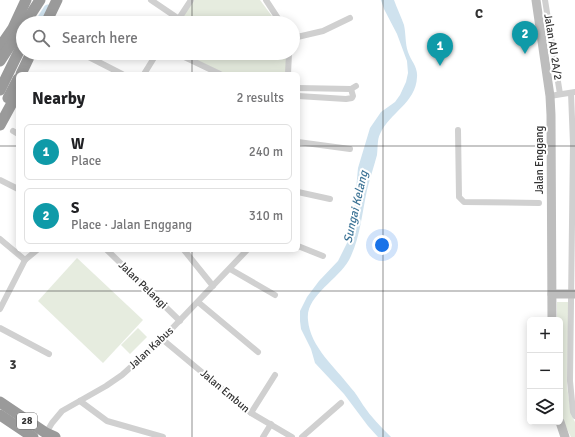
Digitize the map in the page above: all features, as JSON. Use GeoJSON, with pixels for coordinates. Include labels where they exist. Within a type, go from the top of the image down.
{"type":"FeatureCollection","features":[{"type":"Feature","properties":{"kind":"highway"},"geometry":{"type":"LineString","coordinates":[[18,16],[26,0]]}},
{"type":"Feature","properties":{"kind":"highway"},"geometry":{"type":"LineString","coordinates":[[30,16],[41,0]]}},
{"type":"Feature","properties":{"kind":"highway"},"geometry":{"type":"LineString","coordinates":[[35,16],[41,0]]}},
{"type":"Feature","properties":{"kind":"highway"},"geometry":{"type":"LineString","coordinates":[[49,16],[57,0]]}},
{"type":"Feature","properties":{"kind":"highway"},"geometry":{"type":"LineString","coordinates":[[0,48],[16,20]]}},
{"type":"Feature","properties":{"kind":"highway"},"geometry":{"type":"LineString","coordinates":[[0,61],[16,37]]}},
{"type":"Feature","properties":{"kind":"highway"},"geometry":{"type":"LineString","coordinates":[[0,90],[16,57]]}},
{"type":"Feature","properties":{"kind":"highway"},"geometry":{"type":"LineString","coordinates":[[21,72],[27,60]]}},
{"type":"Feature","properties":{"kind":"highway"},"geometry":{"type":"LineString","coordinates":[[28,72],[32,60]]}},
{"type":"Feature","properties":{"kind":"highway"},"geometry":{"type":"LineString","coordinates":[[0,110],[16,82]]}},
{"type":"Feature","properties":{"kind":"highway"},"geometry":{"type":"LineString","coordinates":[[0,126],[16,96]]}},
{"type":"Feature","properties":{"kind":"highway","name":"28"},"geometry":{"type":"LineString","coordinates":[[0,402],[48,436]]}},
{"type":"Feature","properties":{"kind":"highway"},"geometry":{"type":"LineString","coordinates":[[0,409],[19,423],[48,436]]}},
{"type":"Feature","properties":{"kind":"highway","name":"28"},"geometry":{"type":"LineString","coordinates":[[0,415],[33,437]]}},
{"type":"Feature","properties":{"kind":"highway"},"geometry":{"type":"LineString","coordinates":[[0,422],[21,437]]}},
{"type":"Feature","properties":{"kind":"main road","name":"Jalan Enggang"},"geometry":{"type":"LineString","coordinates":[[536,0],[550,96],[551,115],[552,317]]}},
{"type":"Feature","properties":{"kind":"main road"},"geometry":{"type":"LineString","coordinates":[[552,294],[574,294]]}},
{"type":"Feature","properties":{"kind":"main road"},"geometry":{"type":"LineString","coordinates":[[561,425],[565,437]]}},
{"type":"Feature","properties":{"kind":"street"},"geometry":{"type":"LineString","coordinates":[[151,0],[171,16]]}},
{"type":"Feature","properties":{"kind":"street"},"geometry":{"type":"LineString","coordinates":[[180,16],[191,0]]}},
{"type":"Feature","properties":{"kind":"street"},"geometry":{"type":"LineString","coordinates":[[266,0],[276,16]]}},
{"type":"Feature","properties":{"kind":"street","name":"Jalan AU 2A/2"},"geometry":{"type":"LineString","coordinates":[[545,0],[560,94]]}},
{"type":"Feature","properties":{"kind":"street"},"geometry":{"type":"LineString","coordinates":[[300,36],[323,31],[350,18]]}},
{"type":"Feature","properties":{"kind":"street"},"geometry":{"type":"LineString","coordinates":[[95,60],[118,72]]}},
{"type":"Feature","properties":{"kind":"street"},"geometry":{"type":"LineString","coordinates":[[145,72],[153,60]]}},
{"type":"Feature","properties":{"kind":"street"},"geometry":{"type":"LineString","coordinates":[[191,60],[216,72]]}},
{"type":"Feature","properties":{"kind":"street"},"geometry":{"type":"LineString","coordinates":[[288,72],[289,60]]}},
{"type":"Feature","properties":{"kind":"street"},"geometry":{"type":"LineString","coordinates":[[300,88],[353,88],[352,98],[346,99],[300,96]]}},
{"type":"Feature","properties":{"kind":"street"},"geometry":{"type":"LineString","coordinates":[[550,96],[573,92],[573,412],[575,416]]}},
{"type":"Feature","properties":{"kind":"street"},"geometry":{"type":"LineString","coordinates":[[458,130],[459,198],[464,202],[539,203]]}},
{"type":"Feature","properties":{"kind":"street"},"geometry":{"type":"LineString","coordinates":[[300,142],[350,149]]}},
{"type":"Feature","properties":{"kind":"street"},"geometry":{"type":"LineString","coordinates":[[0,180],[16,188]]}},
{"type":"Feature","properties":{"kind":"street"},"geometry":{"type":"LineString","coordinates":[[300,192],[330,199]]}},
{"type":"Feature","properties":{"kind":"street"},"geometry":{"type":"LineString","coordinates":[[0,239],[25,260]]}},
{"type":"Feature","properties":{"kind":"street"},"geometry":{"type":"LineString","coordinates":[[300,247],[323,256]]}},
{"type":"Feature","properties":{"kind":"street"},"geometry":{"type":"LineString","coordinates":[[1,305],[25,260],[35,252]]}},
{"type":"Feature","properties":{"kind":"street","name":"Jalan Pelangi"},"geometry":{"type":"LineString","coordinates":[[109,252],[180,321]]}},
{"type":"Feature","properties":{"kind":"street"},"geometry":{"type":"LineString","coordinates":[[186,252],[212,286]]}},
{"type":"Feature","properties":{"kind":"street","name":"Jalan Kabus"},"geometry":{"type":"LineString","coordinates":[[48,436],[52,423],[62,411],[106,386],[122,375],[162,339],[246,252]]}},
{"type":"Feature","properties":{"kind":"street"},"geometry":{"type":"LineString","coordinates":[[230,269],[274,295]]}},
{"type":"Feature","properties":{"kind":"street"},"geometry":{"type":"LineString","coordinates":[[198,302],[258,352]]}},
{"type":"Feature","properties":{"kind":"street"},"geometry":{"type":"LineString","coordinates":[[0,328],[49,354]]}},
{"type":"Feature","properties":{"kind":"street","name":"Jalan Embun"},"geometry":{"type":"LineString","coordinates":[[162,339],[251,413],[292,437]]}},
{"type":"Feature","properties":{"kind":"street"},"geometry":{"type":"LineString","coordinates":[[251,413],[275,375]]}},
{"type":"Feature","properties":{"kind":"street"},"geometry":{"type":"LineString","coordinates":[[80,401],[107,421],[163,437]]}},
{"type":"Feature","properties":{"kind":"street"},"geometry":{"type":"LineString","coordinates":[[302,437],[341,403]]}},
{"type":"Feature","properties":{"kind":"street"},"geometry":{"type":"LineString","coordinates":[[263,437],[271,424]]}},
{"type":"Feature","properties":{"kind":"shaded area"},"geometry":{"type":"Polygon","coordinates":[[[193,0],[260,0],[272,16],[183,16],[193,0]]]}},
{"type":"Feature","properties":{"kind":"shaded area"},"geometry":{"type":"Polygon","coordinates":[[[196,60],[286,60],[286,72],[222,72],[196,60]]]}},
{"type":"Feature","properties":{"kind":"shaded area"},"geometry":{"type":"Polygon","coordinates":[[[77,258],[143,320],[103,363],[38,301],[77,258]]]}},
{"type":"Feature","properties":{"kind":"shaded area"},"geometry":{"type":"Polygon","coordinates":[[[557,302],[569,302],[567,386],[571,414],[575,422],[575,437],[571,437],[563,421],[563,317],[557,317],[557,302]]]}},
{"type":"Feature","properties":{"kind":"shaded area"},"geometry":{"type":"Polygon","coordinates":[[[138,328],[147,337],[130,354],[121,345],[138,328]]]}},
{"type":"Feature","properties":{"kind":"water","name":"Sungai Kelang"},"geometry":{"type":"Polygon","coordinates":[[[381,0],[394,0],[402,19],[406,45],[417,73],[416,86],[407,101],[384,126],[379,136],[377,155],[367,190],[353,252],[344,267],[323,288],[312,303],[308,311],[308,320],[313,339],[325,357],[354,392],[369,414],[391,437],[378,437],[344,394],[315,363],[311,349],[301,329],[300,321],[300,311],[307,297],[319,281],[338,261],[347,243],[354,211],[358,168],[370,128],[381,112],[395,102],[406,82],[408,73],[407,61],[397,34],[381,0]]]}},
{"type":"Feature","properties":{"kind":"waterway"},"geometry":{"type":"LineString","coordinates":[[44,16],[48,9]]}},
{"type":"Feature","properties":{"kind":"place","name":"S"},"geometry":{"type":"Point","coordinates":[525,54]}},
{"type":"Feature","properties":{"kind":"place","name":"W"},"geometry":{"type":"Point","coordinates":[440,66]}}]}
